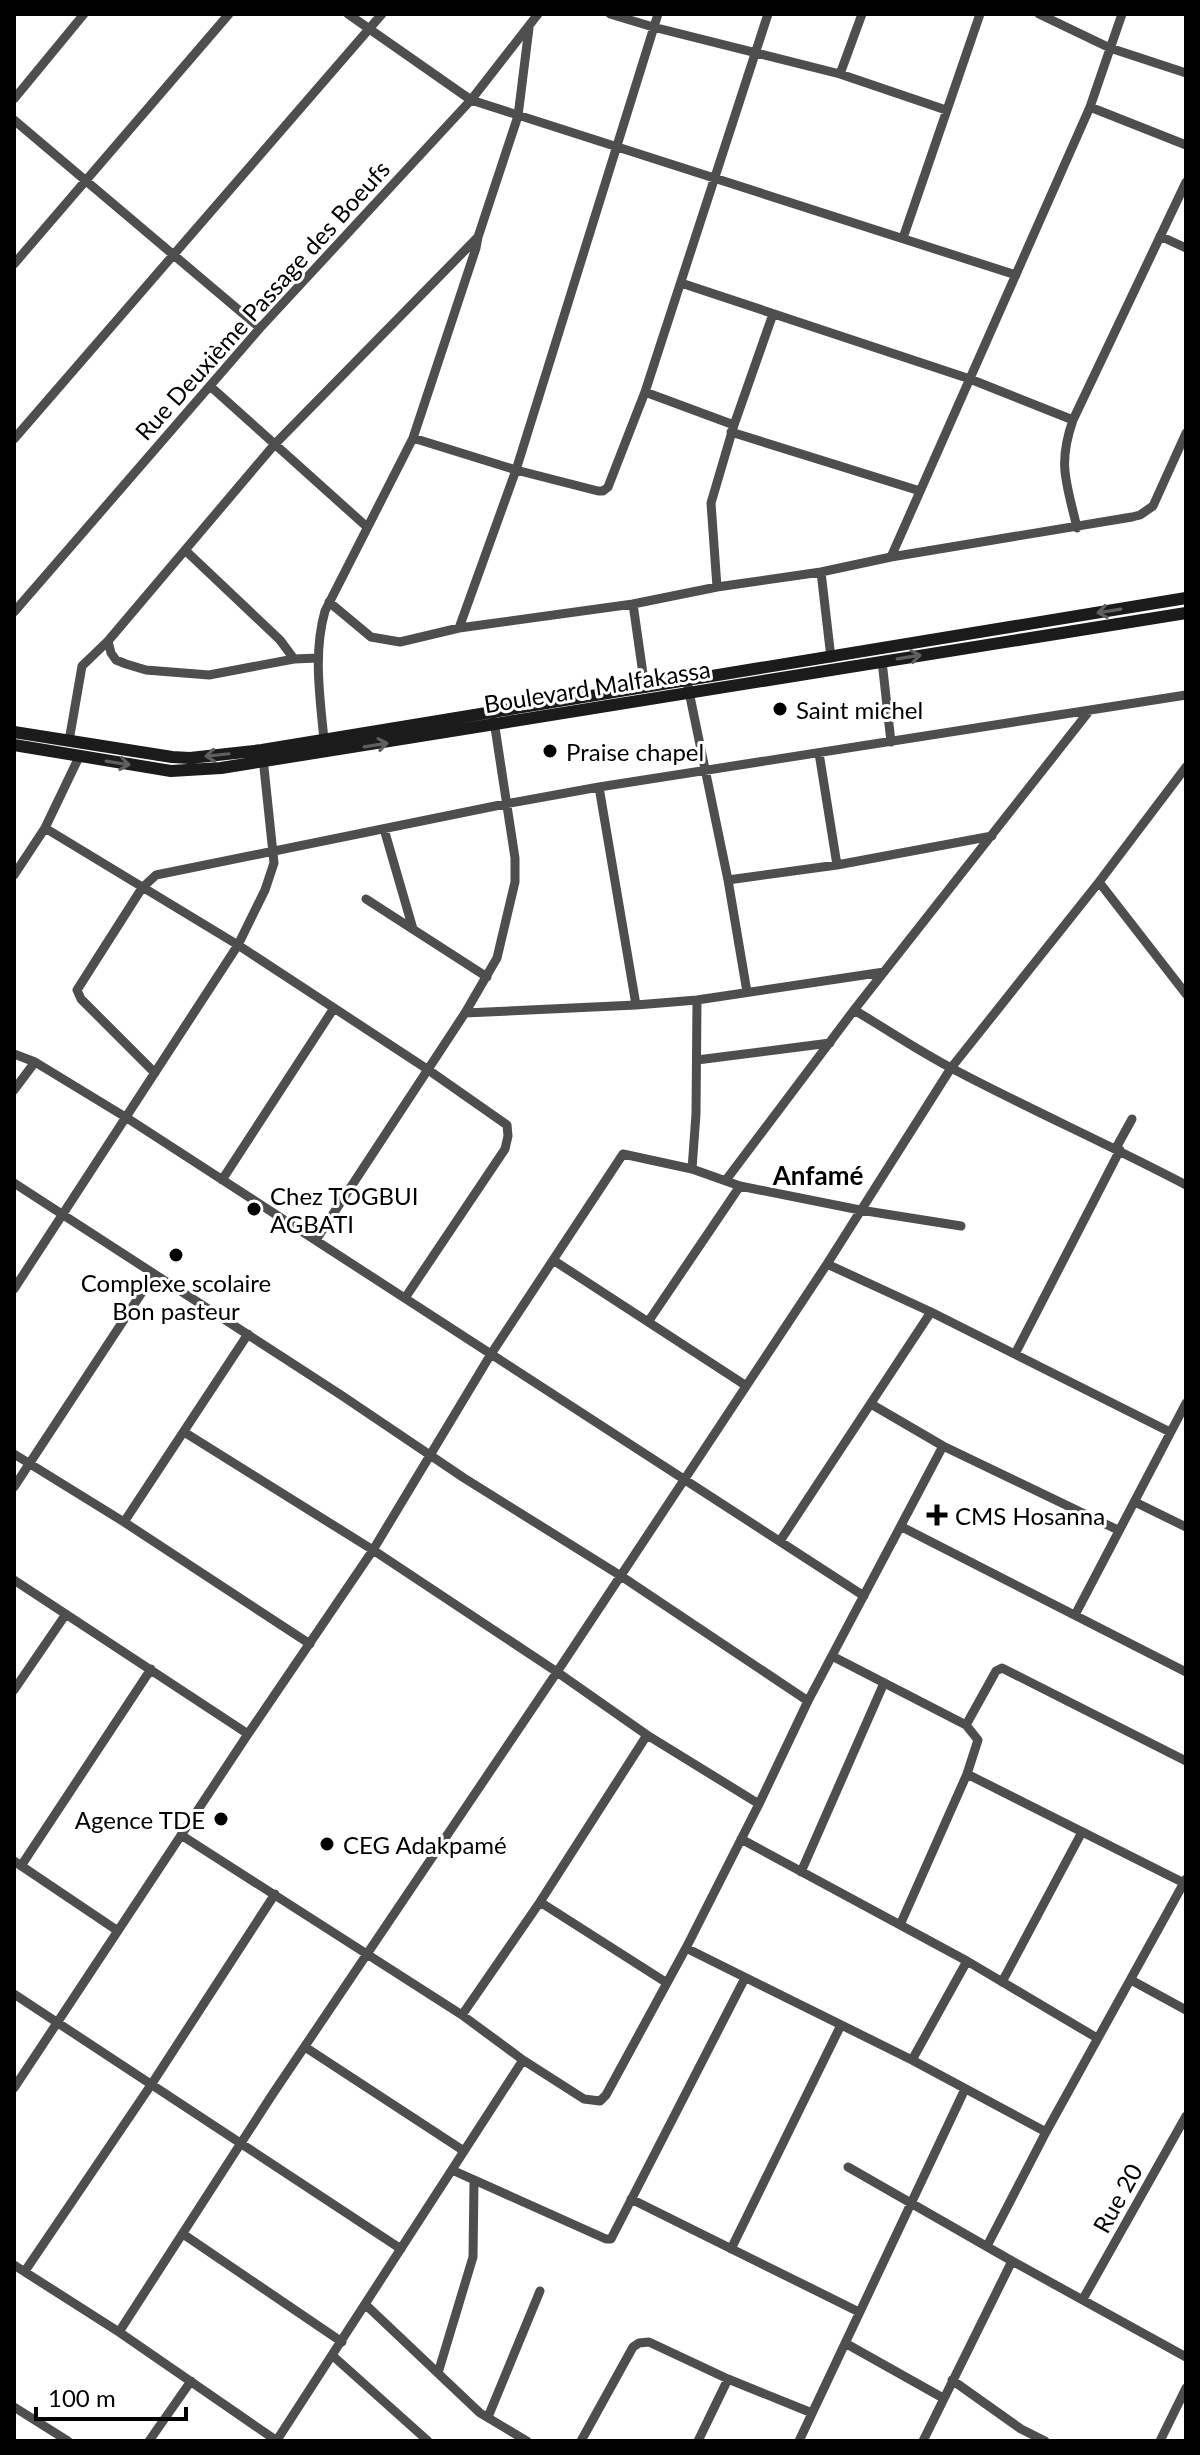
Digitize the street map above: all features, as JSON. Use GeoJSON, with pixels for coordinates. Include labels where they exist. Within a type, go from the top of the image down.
{"type":"FeatureCollection","features":[{"type":"Feature","properties":{"kind":"main road","name":"Boulevard Malfakassa"},"geometry":{"type":"LineString","coordinates":[[14,732],[172,757],[263,757],[324,740],[494,720],[645,688],[689,688],[831,658],[1186,598]]}},
{"type":"Feature","properties":{"kind":"main road","name":"Boulevard Malfakassa"},"geometry":{"type":"LineString","coordinates":[[14,745],[189,772],[263,757],[689,688],[1186,613]]}},
{"type":"Feature","properties":{"kind":"street"},"geometry":{"type":"LineString","coordinates":[[14,99],[84,14]]}},
{"type":"Feature","properties":{"kind":"street"},"geometry":{"type":"LineString","coordinates":[[14,264],[229,14]]}},
{"type":"Feature","properties":{"kind":"street"},"geometry":{"type":"LineString","coordinates":[[348,14],[471,100],[1016,275]]}},
{"type":"Feature","properties":{"kind":"street"},"geometry":{"type":"LineString","coordinates":[[14,439],[382,14]]}},
{"type":"Feature","properties":{"kind":"street","name":"Rue Deuxième Passage des Boeufs"},"geometry":{"type":"LineString","coordinates":[[14,612],[260,328],[471,100],[538,14]]}},
{"type":"Feature","properties":{"kind":"street"},"geometry":{"type":"LineString","coordinates":[[610,14],[840,74],[946,110]]}},
{"type":"Feature","properties":{"kind":"street"},"geometry":{"type":"LineString","coordinates":[[459,628],[516,470],[658,14]]}},
{"type":"Feature","properties":{"kind":"street"},"geometry":{"type":"LineString","coordinates":[[413,438],[516,470],[603,491],[608,487],[645,392],[768,14]]}},
{"type":"Feature","properties":{"kind":"street"},"geometry":{"type":"LineString","coordinates":[[840,74],[862,14]]}},
{"type":"Feature","properties":{"kind":"street"},"geometry":{"type":"LineString","coordinates":[[903,238],[980,14]]}},
{"type":"Feature","properties":{"kind":"street"},"geometry":{"type":"LineString","coordinates":[[1039,14],[1110,48],[1186,73]]}},
{"type":"Feature","properties":{"kind":"street"},"geometry":{"type":"LineString","coordinates":[[891,557],[1090,107],[1122,14]]}},
{"type":"Feature","properties":{"kind":"street"},"geometry":{"type":"LineString","coordinates":[[324,740],[318,632],[329,602],[413,438],[518,116],[530,25]]}},
{"type":"Feature","properties":{"kind":"street"},"geometry":{"type":"LineString","coordinates":[[1090,107],[1186,145]]}},
{"type":"Feature","properties":{"kind":"street"},"geometry":{"type":"LineString","coordinates":[[14,120],[260,328]]}},
{"type":"Feature","properties":{"kind":"street"},"geometry":{"type":"LineString","coordinates":[[1077,528],[1063,453],[1073,420],[1186,182]]}},
{"type":"Feature","properties":{"kind":"street"},"geometry":{"type":"LineString","coordinates":[[1160,236],[1186,248]]}},
{"type":"Feature","properties":{"kind":"street"},"geometry":{"type":"LineString","coordinates":[[69,741],[82,666],[108,641],[274,445],[478,237]]}},
{"type":"Feature","properties":{"kind":"street"},"geometry":{"type":"LineString","coordinates":[[681,283],[970,379],[1073,420]]}},
{"type":"Feature","properties":{"kind":"street"},"geometry":{"type":"LineString","coordinates":[[717,587],[711,503],[773,314]]}},
{"type":"Feature","properties":{"kind":"street"},"geometry":{"type":"LineString","coordinates":[[210,386],[367,527]]}},
{"type":"Feature","properties":{"kind":"street"},"geometry":{"type":"LineString","coordinates":[[645,392],[733,429],[920,491]]}},
{"type":"Feature","properties":{"kind":"street"},"geometry":{"type":"LineString","coordinates":[[329,602],[371,637],[400,642],[459,628],[633,604],[891,557],[1077,528],[1147,511],[1157,498],[1186,433]]}},
{"type":"Feature","properties":{"kind":"street"},"geometry":{"type":"LineString","coordinates":[[186,551],[280,640],[294,659]]}},
{"type":"Feature","properties":{"kind":"street"},"geometry":{"type":"LineString","coordinates":[[821,572],[831,658]]}},
{"type":"Feature","properties":{"kind":"street"},"geometry":{"type":"LineString","coordinates":[[633,604],[645,688]]}},
{"type":"Feature","properties":{"kind":"street"},"geometry":{"type":"LineString","coordinates":[[108,641],[116,660],[146,670],[209,675],[294,659],[318,658]]}},
{"type":"Feature","properties":{"kind":"street"},"geometry":{"type":"LineString","coordinates":[[882,661],[891,742]]}},
{"type":"Feature","properties":{"kind":"street"},"geometry":{"type":"LineString","coordinates":[[689,688],[747,992]]}},
{"type":"Feature","properties":{"kind":"street"},"geometry":{"type":"LineString","coordinates":[[155,1073],[81,999],[77,990],[142,888],[156,875],[599,787],[1186,695]]}},
{"type":"Feature","properties":{"kind":"street"},"geometry":{"type":"LineString","coordinates":[[726,1180],[854,1010],[1090,710]]}},
{"type":"Feature","properties":{"kind":"street"},"geometry":{"type":"LineString","coordinates":[[316,1240],[465,1013],[497,958],[515,882],[515,858],[494,720]]}},
{"type":"Feature","properties":{"kind":"street"},"geometry":{"type":"LineString","coordinates":[[819,753],[837,865]]}},
{"type":"Feature","properties":{"kind":"street"},"geometry":{"type":"LineString","coordinates":[[14,875],[45,828],[79,757]]}},
{"type":"Feature","properties":{"kind":"street"},"geometry":{"type":"LineString","coordinates":[[14,1289],[238,945],[271,875],[274,850],[263,757]]}},
{"type":"Feature","properties":{"kind":"street"},"geometry":{"type":"LineString","coordinates":[[119,2332],[366,1954],[827,1264],[951,1068],[1186,767]]}},
{"type":"Feature","properties":{"kind":"street"},"geometry":{"type":"LineString","coordinates":[[599,787],[636,1005]]}},
{"type":"Feature","properties":{"kind":"street"},"geometry":{"type":"LineString","coordinates":[[45,828],[238,945],[507,1125],[505,1149],[405,1298]]}},
{"type":"Feature","properties":{"kind":"street"},"geometry":{"type":"LineString","coordinates":[[384,829],[413,929]]}},
{"type":"Feature","properties":{"kind":"street"},"geometry":{"type":"LineString","coordinates":[[728,880],[837,865],[992,836]]}},
{"type":"Feature","properties":{"kind":"street"},"geometry":{"type":"LineString","coordinates":[[1099,882],[1186,994]]}},
{"type":"Feature","properties":{"kind":"street"},"geometry":{"type":"LineString","coordinates":[[366,899],[487,977]]}},
{"type":"Feature","properties":{"kind":"street"},"geometry":{"type":"LineString","coordinates":[[465,1013],[697,1000],[884,972]]}},
{"type":"Feature","properties":{"kind":"street"},"geometry":{"type":"LineString","coordinates":[[692,1169],[697,1000]]}},
{"type":"Feature","properties":{"kind":"street"},"geometry":{"type":"LineString","coordinates":[[222,1180],[334,1008]]}},
{"type":"Feature","properties":{"kind":"street"},"geometry":{"type":"LineString","coordinates":[[854,1010],[951,1068],[1186,1185]]}},
{"type":"Feature","properties":{"kind":"street"},"geometry":{"type":"LineString","coordinates":[[697,1060],[830,1043]]}},
{"type":"Feature","properties":{"kind":"street"},"geometry":{"type":"LineString","coordinates":[[14,1054],[35,1062],[127,1118],[864,1596]]}},
{"type":"Feature","properties":{"kind":"street"},"geometry":{"type":"LineString","coordinates":[[14,1090],[35,1062]]}},
{"type":"Feature","properties":{"kind":"street"},"geometry":{"type":"LineString","coordinates":[[1015,1354],[1132,1119]]}},
{"type":"Feature","properties":{"kind":"street"},"geometry":{"type":"LineString","coordinates":[[14,2088],[373,1550],[491,1354],[623,1154],[692,1169],[740,1186],[961,1226]]}},
{"type":"Feature","properties":{"kind":"street"},"geometry":{"type":"LineString","coordinates":[[14,1183],[621,1576],[808,1701]]}},
{"type":"Feature","properties":{"kind":"street"},"geometry":{"type":"LineString","coordinates":[[648,1322],[740,1186]]}},
{"type":"Feature","properties":{"kind":"street"},"geometry":{"type":"LineString","coordinates":[[553,1260],[745,1385]]}},
{"type":"Feature","properties":{"kind":"street"},"geometry":{"type":"LineString","coordinates":[[827,1264],[931,1312],[1170,1432]]}},
{"type":"Feature","properties":{"kind":"street"},"geometry":{"type":"LineString","coordinates":[[14,1487],[154,1274]]}},
{"type":"Feature","properties":{"kind":"street"},"geometry":{"type":"LineString","coordinates":[[780,1541],[931,1312]]}},
{"type":"Feature","properties":{"kind":"street"},"geometry":{"type":"LineString","coordinates":[[124,1522],[248,1334]]}},
{"type":"Feature","properties":{"kind":"street"},"geometry":{"type":"LineString","coordinates":[[871,1404],[943,1446],[1118,1530]]}},
{"type":"Feature","properties":{"kind":"street"},"geometry":{"type":"LineString","coordinates":[[1075,1615],[1184,1409]]}},
{"type":"Feature","properties":{"kind":"street"},"geometry":{"type":"LineString","coordinates":[[184,1432],[373,1550],[647,1735],[759,1804]]}},
{"type":"Feature","properties":{"kind":"street"},"geometry":{"type":"LineString","coordinates":[[181,1835],[462,2015],[523,2060],[584,2099],[600,2101],[686,1948],[808,1701],[943,1446]]}},
{"type":"Feature","properties":{"kind":"street"},"geometry":{"type":"LineString","coordinates":[[14,1454],[310,1644]]}},
{"type":"Feature","properties":{"kind":"street"},"geometry":{"type":"LineString","coordinates":[[1135,1502],[1186,1527]]}},
{"type":"Feature","properties":{"kind":"street"},"geometry":{"type":"LineString","coordinates":[[902,1527],[1186,1672]]}},
{"type":"Feature","properties":{"kind":"street"},"geometry":{"type":"LineString","coordinates":[[14,1580],[248,1734]]}},
{"type":"Feature","properties":{"kind":"street"},"geometry":{"type":"LineString","coordinates":[[14,1690],[66,1614]]}},
{"type":"Feature","properties":{"kind":"street"},"geometry":{"type":"LineString","coordinates":[[832,1656],[966,1725],[978,1740],[967,1774],[900,1925]]}},
{"type":"Feature","properties":{"kind":"street"},"geometry":{"type":"LineString","coordinates":[[966,1725],[996,1671],[1002,1668],[1186,1761]]}},
{"type":"Feature","properties":{"kind":"street"},"geometry":{"type":"LineString","coordinates":[[118,1931],[17,1864],[151,1669]]}},
{"type":"Feature","properties":{"kind":"street"},"geometry":{"type":"LineString","coordinates":[[801,1872],[884,1683]]}},
{"type":"Feature","properties":{"kind":"street"},"geometry":{"type":"LineString","coordinates":[[462,2015],[540,1902],[647,1735]]}},
{"type":"Feature","properties":{"kind":"street"},"geometry":{"type":"LineString","coordinates":[[967,1774],[1185,1882],[1097,2038],[987,2246]]}},
{"type":"Feature","properties":{"kind":"street"},"geometry":{"type":"LineString","coordinates":[[1002,1982],[1082,1832]]}},
{"type":"Feature","properties":{"kind":"street"},"geometry":{"type":"LineString","coordinates":[[741,1839],[967,1961],[1097,2038]]}},
{"type":"Feature","properties":{"kind":"street"},"geometry":{"type":"LineString","coordinates":[[25,2271],[275,1894]]}},
{"type":"Feature","properties":{"kind":"street"},"geometry":{"type":"LineString","coordinates":[[540,1902],[667,1983]]}},
{"type":"Feature","properties":{"kind":"street"},"geometry":{"type":"LineString","coordinates":[[686,1948],[912,2060],[1046,2132]]}},
{"type":"Feature","properties":{"kind":"street"},"geometry":{"type":"LineString","coordinates":[[912,2060],[967,1961]]}},
{"type":"Feature","properties":{"kind":"street"},"geometry":{"type":"LineString","coordinates":[[452,2170],[609,2240],[745,1978]]}},
{"type":"Feature","properties":{"kind":"street"},"geometry":{"type":"LineString","coordinates":[[1131,1980],[1186,2010]]}},
{"type":"Feature","properties":{"kind":"street"},"geometry":{"type":"LineString","coordinates":[[14,1994],[401,2249]]}},
{"type":"Feature","properties":{"kind":"street"},"geometry":{"type":"LineString","coordinates":[[731,2249],[841,2025]]}},
{"type":"Feature","properties":{"kind":"street"},"geometry":{"type":"LineString","coordinates":[[305,2047],[464,2151]]}},
{"type":"Feature","properties":{"kind":"street"},"geometry":{"type":"LineString","coordinates":[[14,2265],[119,2332],[277,2441],[523,2060]]}},
{"type":"Feature","properties":{"kind":"street"},"geometry":{"type":"LineString","coordinates":[[799,2441],[965,2089]]}},
{"type":"Feature","properties":{"kind":"street","name":"Rue 20"},"geometry":{"type":"LineString","coordinates":[[1083,2299],[1186,2116]]}},
{"type":"Feature","properties":{"kind":"street"},"geometry":{"type":"LineString","coordinates":[[848,2167],[1186,2357]]}},
{"type":"Feature","properties":{"kind":"street"},"geometry":{"type":"LineString","coordinates":[[438,2373],[473,2257],[474,2182]]}},
{"type":"Feature","properties":{"kind":"street"},"geometry":{"type":"LineString","coordinates":[[631,2199],[859,2312]]}},
{"type":"Feature","properties":{"kind":"street"},"geometry":{"type":"LineString","coordinates":[[183,2234],[342,2342]]}},
{"type":"Feature","properties":{"kind":"street"},"geometry":{"type":"LineString","coordinates":[[923,2441],[1012,2261]]}},
{"type":"Feature","properties":{"kind":"street"},"geometry":{"type":"LineString","coordinates":[[488,2417],[540,2291]]}},
{"type":"Feature","properties":{"kind":"street"},"geometry":{"type":"LineString","coordinates":[[366,2305],[480,2413],[527,2441]]}},
{"type":"Feature","properties":{"kind":"street"},"geometry":{"type":"LineString","coordinates":[[581,2441],[633,2347],[639,2343],[649,2342],[812,2413]]}},
{"type":"Feature","properties":{"kind":"street"},"geometry":{"type":"LineString","coordinates":[[845,2343],[943,2398]]}},
{"type":"Feature","properties":{"kind":"street"},"geometry":{"type":"LineString","coordinates":[[333,2356],[428,2441]]}},
{"type":"Feature","properties":{"kind":"street"},"geometry":{"type":"LineString","coordinates":[[698,2441],[728,2379]]}},
{"type":"Feature","properties":{"kind":"street"},"geometry":{"type":"LineString","coordinates":[[952,2380],[1021,2429],[1045,2441]]}},
{"type":"Feature","properties":{"kind":"street"},"geometry":{"type":"LineString","coordinates":[[149,2441],[191,2381]]}},
{"type":"Feature","properties":{"kind":"street"},"geometry":{"type":"LineString","coordinates":[[1160,2441],[1186,2388]]}},
{"type":"Feature","properties":{"kind":"street"},"geometry":{"type":"LineString","coordinates":[[14,2407],[68,2441]]}},
{"type":"Feature","properties":{"kind":"place","name":"Saint michel"},"geometry":{"type":"Point","coordinates":[780,709]}},
{"type":"Feature","properties":{"kind":"place","name":"Praise chapel"},"geometry":{"type":"Point","coordinates":[550,751]}},
{"type":"Feature","properties":{"kind":"place","name":"Chez TOGBUI AGBATI"},"geometry":{"type":"Point","coordinates":[254,1209]}},
{"type":"Feature","properties":{"kind":"place","name":"Complexe scolaire Bon pasteur"},"geometry":{"type":"Point","coordinates":[176,1255]}},
{"type":"Feature","properties":{"kind":"place","name":"CMS Hosanna"},"geometry":{"type":"Point","coordinates":[937,1515]}},
{"type":"Feature","properties":{"kind":"place","name":"Agence TDE"},"geometry":{"type":"Point","coordinates":[221,1819]}},
{"type":"Feature","properties":{"kind":"place","name":"CEG Adakpamé"},"geometry":{"type":"Point","coordinates":[327,1844]}},
{"type":"Feature","properties":{"kind":"district","name":"Anfamé"},"geometry":{"type":"Point","coordinates":[818,1175]}}]}
